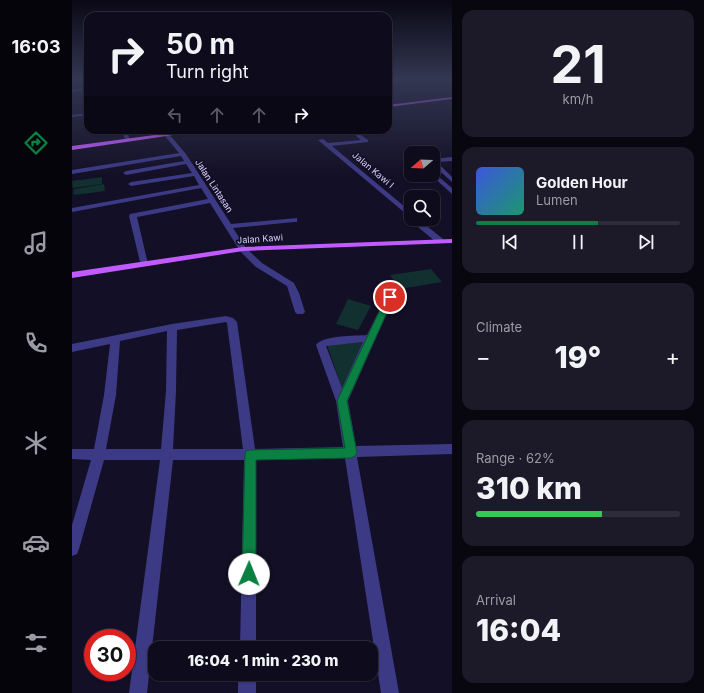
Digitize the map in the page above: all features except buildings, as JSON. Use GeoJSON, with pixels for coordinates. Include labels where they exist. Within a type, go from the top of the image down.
{"type":"FeatureCollection","features":[{"type":"Feature","properties":{"kind":"main road"},"geometry":{"type":"LineString","coordinates":[[72,148],[175,134]]}},
{"type":"Feature","properties":{"kind":"main road","name":"Jalan Kawi"},"geometry":{"type":"LineString","coordinates":[[72,275],[243,249],[452,241]]}},
{"type":"Feature","properties":{"kind":"street"},"geometry":{"type":"LineString","coordinates":[[73,113],[84,114]]}},
{"type":"Feature","properties":{"kind":"street"},"geometry":{"type":"LineString","coordinates":[[126,134],[128,140]]}},
{"type":"Feature","properties":{"kind":"street"},"geometry":{"type":"LineString","coordinates":[[327,145],[366,141],[356,134]]}},
{"type":"Feature","properties":{"kind":"street","name":"Jalan Lintasan"},"geometry":{"type":"LineString","coordinates":[[168,135],[183,154],[243,249],[259,265],[291,285],[295,292],[300,312]]}},
{"type":"Feature","properties":{"kind":"street","name":"Jalan Kawi I"},"geometry":{"type":"LineString","coordinates":[[347,136],[321,140],[404,210]]}},
{"type":"Feature","properties":{"kind":"street"},"geometry":{"type":"LineString","coordinates":[[72,172],[183,154]]}},
{"type":"Feature","properties":{"kind":"street"},"geometry":{"type":"LineString","coordinates":[[440,161],[452,159]]}},
{"type":"Feature","properties":{"kind":"street"},"geometry":{"type":"LineString","coordinates":[[126,173],[188,162]]}},
{"type":"Feature","properties":{"kind":"street"},"geometry":{"type":"LineString","coordinates":[[440,169],[452,180]]}},
{"type":"Feature","properties":{"kind":"street"},"geometry":{"type":"LineString","coordinates":[[131,184],[196,174]]}},
{"type":"Feature","properties":{"kind":"street"},"geometry":{"type":"LineString","coordinates":[[440,181],[452,192]]}},
{"type":"Feature","properties":{"kind":"street"},"geometry":{"type":"LineString","coordinates":[[72,210],[204,186]]}},
{"type":"Feature","properties":{"kind":"street"},"geometry":{"type":"LineString","coordinates":[[144,264],[133,216],[213,200]]}},
{"type":"Feature","properties":{"kind":"street"},"geometry":{"type":"LineString","coordinates":[[229,226],[294,220]]}},
{"type":"Feature","properties":{"kind":"street"},"geometry":{"type":"LineString","coordinates":[[422,226],[440,241]]}},
{"type":"Feature","properties":{"kind":"street"},"geometry":{"type":"LineString","coordinates":[[342,401],[390,297]]}},
{"type":"Feature","properties":{"kind":"street"},"geometry":{"type":"LineString","coordinates":[[72,348],[172,327],[226,319],[232,322],[250,455],[248,641]]}},
{"type":"Feature","properties":{"kind":"street"},"geometry":{"type":"LineString","coordinates":[[138,693],[167,455],[171,391],[172,327]]}},
{"type":"Feature","properties":{"kind":"street"},"geometry":{"type":"LineString","coordinates":[[370,338],[326,342],[322,345],[342,401],[390,693]]}},
{"type":"Feature","properties":{"kind":"street"},"geometry":{"type":"LineString","coordinates":[[72,549],[99,454],[110,395],[115,339]]}},
{"type":"Feature","properties":{"kind":"street"},"geometry":{"type":"LineString","coordinates":[[72,454],[250,455],[452,449]]}},
{"type":"Feature","properties":{"kind":"street"},"geometry":{"type":"LineString","coordinates":[[247,693],[248,681]]}},
{"type":"Feature","properties":{"kind":"green space"},"geometry":{"type":"Polygon","coordinates":[[[102,177],[102,184],[73,188],[72,181],[102,177]]]}},
{"type":"Feature","properties":{"kind":"green space"},"geometry":{"type":"Polygon","coordinates":[[[104,184],[105,191],[75,195],[73,193],[74,189],[104,184]]]}},
{"type":"Feature","properties":{"kind":"green space"},"geometry":{"type":"Polygon","coordinates":[[[431,269],[442,282],[400,289],[390,275],[431,269]]]}},
{"type":"Feature","properties":{"kind":"green space"},"geometry":{"type":"Polygon","coordinates":[[[348,299],[371,306],[358,330],[336,324],[348,299]]]}},
{"type":"Feature","properties":{"kind":"green space"},"geometry":{"type":"Polygon","coordinates":[[[363,342],[343,391],[327,345],[363,342]]]}},
{"type":"Feature","properties":{"kind":"route"},"geometry":{"type":"LineString","coordinates":[[249,574],[250,455],[351,453],[342,401],[390,297]]}}]}
